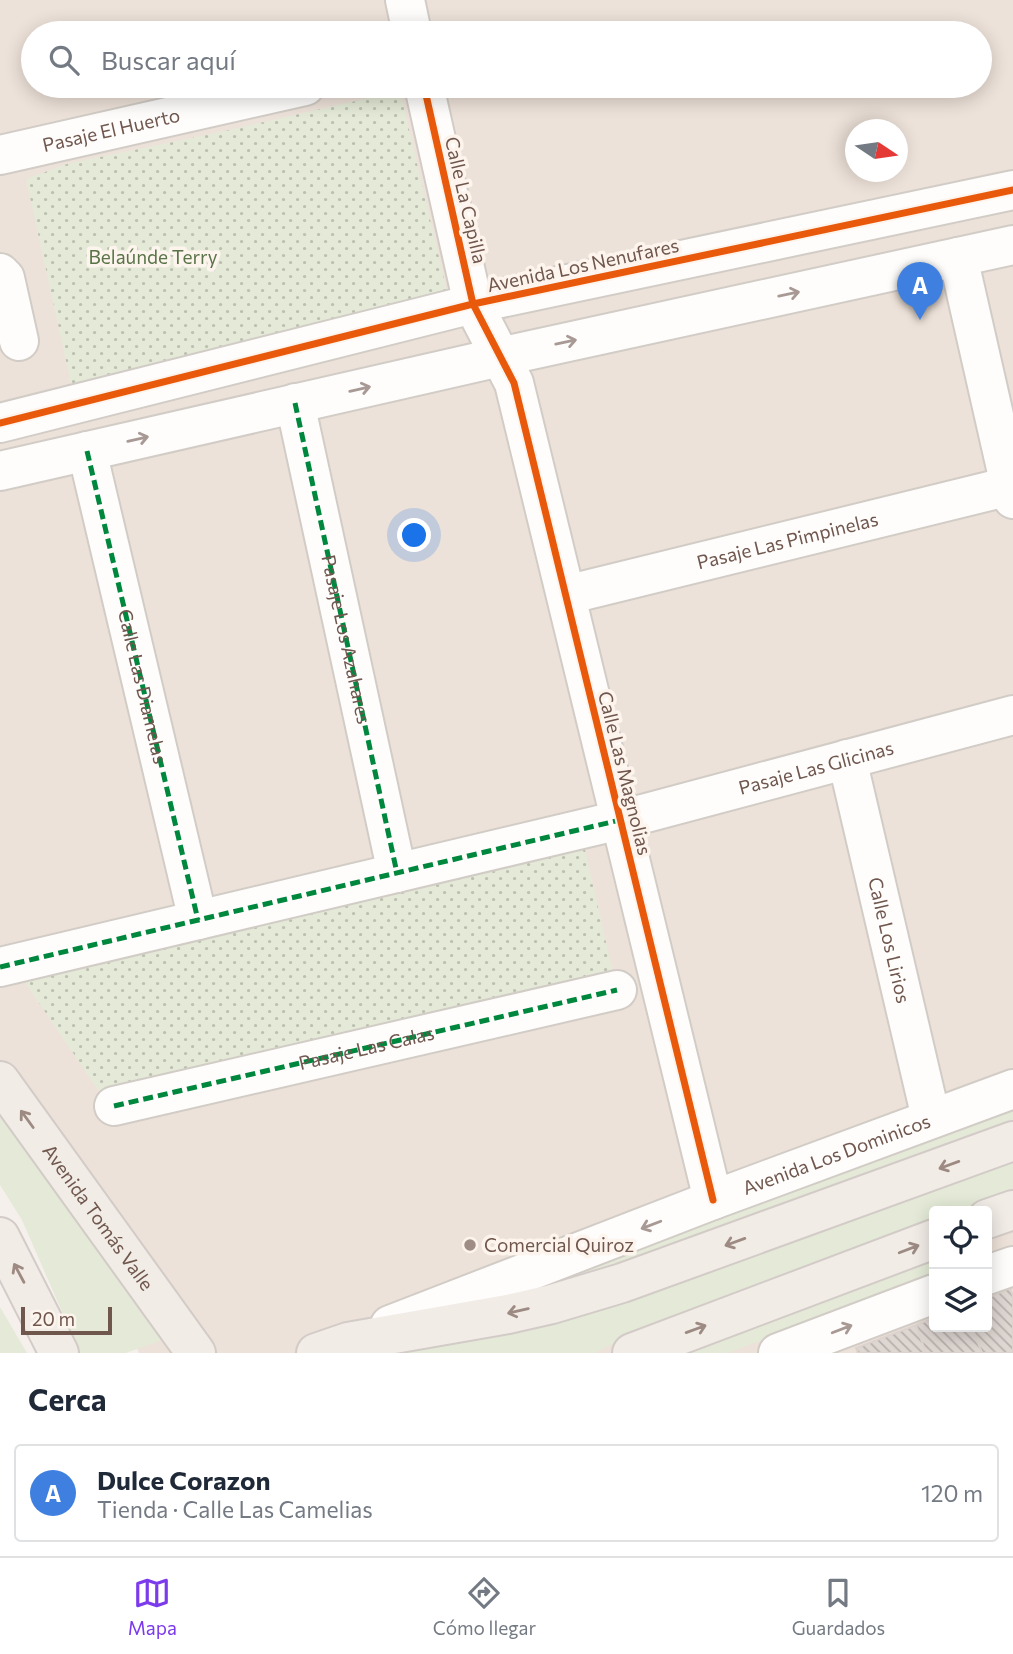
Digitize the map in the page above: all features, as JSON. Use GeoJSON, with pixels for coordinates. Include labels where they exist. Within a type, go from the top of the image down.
{"type":"FeatureCollection","features":[{"type":"Feature","properties":{"kind":"main road","name":"Avenida Tomás Valle"},"geometry":{"type":"LineString","coordinates":[[0,1081],[196,1353]]}},
{"type":"Feature","properties":{"kind":"main road","name":"Avenida Los Dominicos"},"geometry":{"type":"LineString","coordinates":[[332,1347],[508,1314],[622,1283],[1013,1141]]}},
{"type":"Feature","properties":{"kind":"main road"},"geometry":{"type":"LineString","coordinates":[[992,1217],[1013,1210]]}},
{"type":"Feature","properties":{"kind":"main road"},"geometry":{"type":"LineString","coordinates":[[0,1237],[59,1353]]}},
{"type":"Feature","properties":{"kind":"main road"},"geometry":{"type":"LineString","coordinates":[[632,1353],[929,1241]]}},
{"type":"Feature","properties":{"kind":"street"},"geometry":{"type":"LineString","coordinates":[[405,0],[409,21]]}},
{"type":"Feature","properties":{"kind":"street","name":"Pasaje El Huerto"},"geometry":{"type":"LineString","coordinates":[[0,155],[252,98]]}},
{"type":"Feature","properties":{"kind":"street","name":"Calle La Capilla"},"geometry":{"type":"LineString","coordinates":[[427,98],[474,304],[500,357]]}},
{"type":"Feature","properties":{"kind":"street","name":"Avenida Los Nenufares"},"geometry":{"type":"LineString","coordinates":[[0,423],[474,304],[1013,190]]}},
{"type":"Feature","properties":{"kind":"street"},"geometry":{"type":"LineString","coordinates":[[0,471],[500,357],[1013,245]]}},
{"type":"Feature","properties":{"kind":"street"},"geometry":{"type":"LineString","coordinates":[[958,257],[1012,493]]}},
{"type":"Feature","properties":{"kind":"street"},"geometry":{"type":"LineString","coordinates":[[0,273],[5,278],[19,341]]}},
{"type":"Feature","properties":{"kind":"street","name":"Calle Las Magnolias"},"geometry":{"type":"LineString","coordinates":[[500,357],[514,383],[713,1200]]}},
{"type":"Feature","properties":{"kind":"street","name":"Pasaje Los Azahares"},"geometry":{"type":"LineString","coordinates":[[295,404],[397,873]]}},
{"type":"Feature","properties":{"kind":"street","name":"Calle Las Diamelas"},"geometry":{"type":"LineString","coordinates":[[87,451],[198,920]]}},
{"type":"Feature","properties":{"kind":"street","name":"Pasaje Las Pimpinelas"},"geometry":{"type":"LineString","coordinates":[[566,595],[1012,493]]}},
{"type":"Feature","properties":{"kind":"street","name":"Pasaje Las Glicinas"},"geometry":{"type":"LineString","coordinates":[[0,967],[620,820],[1013,715]]}},
{"type":"Feature","properties":{"kind":"street","name":"Calle Los Lirios"},"geometry":{"type":"LineString","coordinates":[[847,759],[931,1118]]}},
{"type":"Feature","properties":{"kind":"street","name":"Pasaje Las Calas"},"geometry":{"type":"LineString","coordinates":[[114,1106],[617,990]]}},
{"type":"Feature","properties":{"kind":"street","name":"Avenida Los Dominicos"},"geometry":{"type":"LineString","coordinates":[[332,1347],[713,1200],[1013,1089]]}},
{"type":"Feature","properties":{"kind":"street"},"geometry":{"type":"LineString","coordinates":[[992,1273],[1013,1266]]}},
{"type":"Feature","properties":{"kind":"street"},"geometry":{"type":"LineString","coordinates":[[778,1353],[929,1296]]}},
{"type":"Feature","properties":{"kind":"shaded area"},"geometry":{"type":"Polygon","coordinates":[[[0,0],[1013,0],[1013,1353],[139,1353],[125,1323],[0,1143],[0,0]]]}},
{"type":"Feature","properties":{"kind":"green space","name":"Belaúnde Terry"},"geometry":{"type":"Polygon","coordinates":[[[369,98],[402,98],[448,296],[72,388],[26,179],[67,164],[369,98]]]}},
{"type":"Feature","properties":{"kind":"green space"},"geometry":{"type":"Polygon","coordinates":[[[583,841],[615,982],[105,1100],[18,972],[583,841]]]}},
{"type":"Feature","properties":{"kind":"green space"},"geometry":{"type":"Polygon","coordinates":[[[1013,1101],[1013,1127],[551,1290],[504,1292],[1013,1101]]]}},
{"type":"Feature","properties":{"kind":"green space"},"geometry":{"type":"Polygon","coordinates":[[[0,1104],[167,1338],[126,1353],[80,1353],[22,1220],[0,1185],[0,1104]]]}},
{"type":"Feature","properties":{"kind":"green space"},"geometry":{"type":"Polygon","coordinates":[[[1013,1160],[1013,1195],[982,1206],[929,1206],[929,1226],[627,1336],[595,1353],[395,1353],[1013,1160]]]}},
{"type":"Feature","properties":{"kind":"green space"},"geometry":{"type":"Polygon","coordinates":[[[929,1257],[929,1279],[727,1353],[665,1353],[929,1257]]]}},
{"type":"Feature","properties":{"kind":"green space"},"geometry":{"type":"Polygon","coordinates":[[[0,1307],[27,1353],[0,1353],[0,1307]]]}},
{"type":"Feature","properties":{"kind":"building"},"geometry":{"type":"Polygon","coordinates":[[[1010,1288],[1013,1296],[1013,1353],[982,1353],[974,1332],[992,1332],[992,1296],[1010,1288]]]}},
{"type":"Feature","properties":{"kind":"building"},"geometry":{"type":"Polygon","coordinates":[[[929,1320],[929,1332],[974,1332],[982,1353],[926,1353],[916,1325],[929,1320]]]}},
{"type":"Feature","properties":{"kind":"building"},"geometry":{"type":"Polygon","coordinates":[[[916,1325],[926,1353],[858,1353],[856,1348],[916,1325]]]}},
{"type":"Feature","properties":{"kind":"marked path"},"geometry":{"type":"LineString","coordinates":[[295,403],[397,873]]}},
{"type":"Feature","properties":{"kind":"marked path"},"geometry":{"type":"LineString","coordinates":[[87,451],[198,920]]}},
{"type":"Feature","properties":{"kind":"marked path"},"geometry":{"type":"LineString","coordinates":[[0,967],[620,820]]}},
{"type":"Feature","properties":{"kind":"marked path"},"geometry":{"type":"LineString","coordinates":[[114,1106],[617,990]]}},
{"type":"Feature","properties":{"kind":"cycle path"},"geometry":{"type":"LineString","coordinates":[[427,98],[473,304],[514,383],[713,1200]]}},
{"type":"Feature","properties":{"kind":"cycle path"},"geometry":{"type":"LineString","coordinates":[[0,423],[473,304],[1013,190]]}},
{"type":"Feature","properties":{"kind":"place","name":"Dulce Corazon"},"geometry":{"type":"Point","coordinates":[920,320]}},
{"type":"Feature","properties":{"kind":"place","name":"Comercial Quiroz"},"geometry":{"type":"Point","coordinates":[470,1245]}}]}
